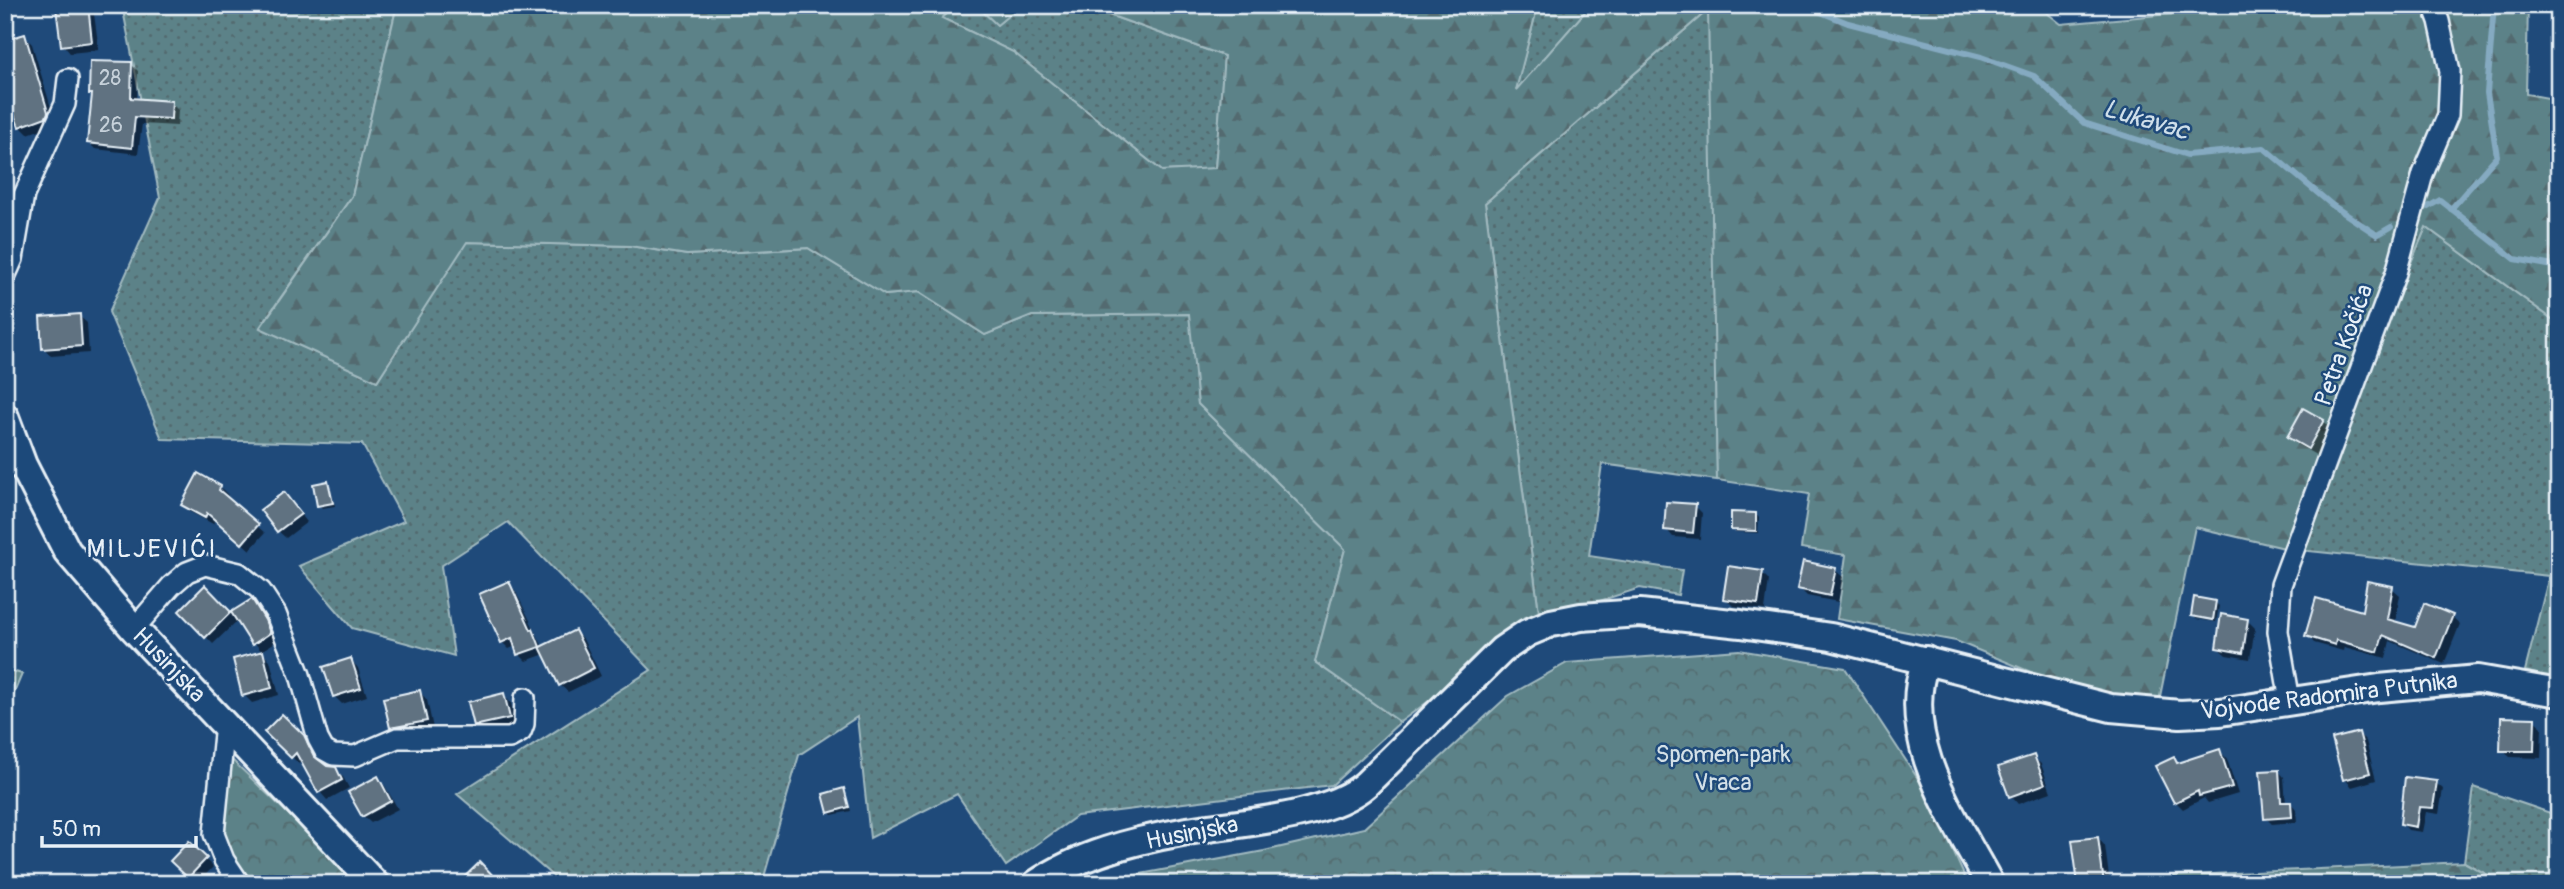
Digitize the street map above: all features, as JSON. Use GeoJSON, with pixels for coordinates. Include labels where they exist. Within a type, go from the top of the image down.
{"type":"FeatureCollection","features":[{"type":"Feature","properties":{"kind":"main road","name":"Husinjska"},"geometry":{"type":"LineString","coordinates":[[5,417],[14,467],[67,551],[134,629],[375,884]]}},
{"type":"Feature","properties":{"kind":"main road","name":"Vojvode Radomira Putnika"},"geometry":{"type":"LineString","coordinates":[[1353,793],[1366,784],[1502,650],[1527,633],[1550,623],[1581,617],[1653,615],[1831,637],[2111,708],[2180,714],[2249,709],[2404,685],[2478,679],[2559,693]]}},
{"type":"Feature","properties":{"kind":"main road"},"geometry":{"type":"LineString","coordinates":[[1926,660],[1917,694],[1921,737],[1940,789],[1990,884]]}},
{"type":"Feature","properties":{"kind":"main road","name":"Husinjska"},"geometry":{"type":"LineString","coordinates":[[1036,884],[1077,861],[1111,850],[1179,832],[1311,810],[1353,793]]}},
{"type":"Feature","properties":{"kind":"street","name":"Petra Kočića"},"geometry":{"type":"LineString","coordinates":[[2290,701],[2277,631],[2281,585],[2396,273],[2423,174],[2448,115],[2450,71],[2433,5]]}},
{"type":"Feature","properties":{"kind":"street"},"geometry":{"type":"LineString","coordinates":[[5,277],[13,259],[24,195],[65,104],[68,79]]}},
{"type":"Feature","properties":{"kind":"street"},"geometry":{"type":"LineString","coordinates":[[134,629],[171,586],[187,572],[205,565],[239,573],[261,591],[276,614],[300,675],[318,739],[324,750],[333,755],[355,756],[397,738],[510,738],[521,733],[525,698]]}},
{"type":"Feature","properties":{"kind":"street"},"geometry":{"type":"LineString","coordinates":[[225,724],[214,834],[224,859],[240,884]]}},
{"type":"Feature","properties":{"kind":"green space"},"geometry":{"type":"Polygon","coordinates":[[[122,5],[394,5],[396,9],[352,196],[260,327],[377,381],[466,242],[630,246],[687,255],[808,248],[885,295],[918,292],[985,335],[1032,316],[1190,314],[1198,404],[1345,549],[1315,662],[1400,722],[1332,785],[1077,816],[1006,866],[957,794],[870,838],[857,717],[799,755],[762,884],[562,884],[457,794],[651,670],[508,522],[441,566],[454,656],[352,628],[299,566],[404,521],[362,444],[162,439],[109,312],[160,198],[122,5]]]}},
{"type":"Feature","properties":{"kind":"green space"},"geometry":{"type":"Polygon","coordinates":[[[394,5],[957,5],[942,18],[1013,52],[1162,171],[1215,168],[1224,56],[1081,5],[1538,5],[1516,90],[1591,5],[1710,5],[1709,9],[1746,5],[2037,5],[2061,24],[2268,5],[2528,5],[2526,94],[2559,100],[2559,324],[2426,227],[2289,549],[2195,527],[2158,706],[2062,685],[1956,641],[1837,619],[1846,555],[1801,548],[1809,494],[1717,480],[1708,10],[1485,203],[1540,620],[1400,722],[1315,662],[1345,549],[1198,404],[1189,314],[1032,316],[985,335],[918,292],[885,295],[808,248],[687,255],[630,246],[467,242],[377,381],[260,328],[352,196],[396,9],[394,5]]]}},
{"type":"Feature","properties":{"kind":"green space"},"geometry":{"type":"Polygon","coordinates":[[[957,5],[976,5],[997,25],[1021,5],[1081,5],[1224,56],[1215,169],[1162,171],[1013,52],[942,18],[957,5]]]}},
{"type":"Feature","properties":{"kind":"green space"},"geometry":{"type":"Polygon","coordinates":[[[976,5],[1021,5],[997,25],[976,5]]]}},
{"type":"Feature","properties":{"kind":"green space"},"geometry":{"type":"Polygon","coordinates":[[[1538,5],[1591,5],[1515,92],[1538,5]]]}},
{"type":"Feature","properties":{"kind":"green space"},"geometry":{"type":"Polygon","coordinates":[[[1710,5],[1746,5],[1709,10],[1717,480],[1602,464],[1589,556],[1682,570],[1678,595],[1640,588],[1540,620],[1485,203],[1708,10],[1710,5]]]}},
{"type":"Feature","properties":{"kind":"green space"},"geometry":{"type":"Polygon","coordinates":[[[2426,227],[2559,324],[2559,680],[2525,671],[2549,576],[2289,549],[2426,227]]]}},
{"type":"Feature","properties":{"kind":"green space","name":"Spomen-park Vraca"},"geometry":{"type":"Polygon","coordinates":[[[1739,650],[1845,668],[1926,791],[1968,884],[1087,884],[1264,851],[1364,828],[1508,696],[1567,663],[1739,650]]]}},
{"type":"Feature","properties":{"kind":"green space"},"geometry":{"type":"Polygon","coordinates":[[[5,669],[22,674],[9,705],[5,704],[5,669]]]}},
{"type":"Feature","properties":{"kind":"green space"},"geometry":{"type":"Polygon","coordinates":[[[228,756],[361,884],[247,884],[222,843],[228,756]]]}},
{"type":"Feature","properties":{"kind":"green space"},"geometry":{"type":"Polygon","coordinates":[[[2474,787],[2559,816],[2559,884],[2504,884],[2464,862],[2474,787]]]}},
{"type":"Feature","properties":{"kind":"green space"},"geometry":{"type":"Polygon","coordinates":[[[2464,862],[2504,884],[2177,884],[2174,876],[2464,862]]]}},
{"type":"Feature","properties":{"kind":"building"},"geometry":{"type":"Polygon","coordinates":[[[88,5],[92,42],[61,46],[56,8],[88,5]]]}},
{"type":"Feature","properties":{"kind":"building"},"geometry":{"type":"Polygon","coordinates":[[[25,34],[48,112],[46,117],[19,127],[5,92],[5,40],[25,34]]]}},
{"type":"Feature","properties":{"kind":"building"},"geometry":{"type":"Polygon","coordinates":[[[90,61],[132,62],[131,98],[172,101],[171,119],[135,117],[132,148],[87,143],[92,94],[89,94],[90,61]]]}},
{"type":"Feature","properties":{"kind":"building"},"geometry":{"type":"Polygon","coordinates":[[[80,314],[82,346],[42,349],[40,317],[80,314]]]}},
{"type":"Feature","properties":{"kind":"building"},"geometry":{"type":"Polygon","coordinates":[[[2303,408],[2324,420],[2308,449],[2287,437],[2303,408]]]}},
{"type":"Feature","properties":{"kind":"building"},"geometry":{"type":"Polygon","coordinates":[[[198,473],[221,486],[219,490],[259,524],[242,544],[207,513],[205,518],[181,505],[198,473]]]}},
{"type":"Feature","properties":{"kind":"building"},"geometry":{"type":"Polygon","coordinates":[[[328,481],[333,503],[317,506],[313,484],[328,481]]]}},
{"type":"Feature","properties":{"kind":"building"},"geometry":{"type":"Polygon","coordinates":[[[284,492],[301,514],[277,532],[260,510],[284,492]]]}},
{"type":"Feature","properties":{"kind":"building"},"geometry":{"type":"Polygon","coordinates":[[[1666,502],[1696,504],[1693,533],[1664,530],[1666,502]]]}},
{"type":"Feature","properties":{"kind":"building"},"geometry":{"type":"Polygon","coordinates":[[[1731,512],[1756,513],[1756,531],[1731,530],[1731,512]]]}},
{"type":"Feature","properties":{"kind":"building"},"geometry":{"type":"Polygon","coordinates":[[[1803,561],[1836,568],[1830,596],[1797,589],[1803,561]]]}},
{"type":"Feature","properties":{"kind":"building"},"geometry":{"type":"Polygon","coordinates":[[[1728,566],[1763,571],[1758,604],[1723,599],[1728,566]]]}},
{"type":"Feature","properties":{"kind":"building"},"geometry":{"type":"Polygon","coordinates":[[[509,581],[540,647],[517,655],[512,638],[501,643],[479,594],[509,581]]]}},
{"type":"Feature","properties":{"kind":"building"},"geometry":{"type":"Polygon","coordinates":[[[2367,581],[2393,586],[2387,619],[2415,627],[2424,603],[2453,615],[2436,658],[2383,635],[2378,652],[2336,640],[2335,645],[2305,636],[2316,598],[2362,611],[2367,581]]]}},
{"type":"Feature","properties":{"kind":"building"},"geometry":{"type":"Polygon","coordinates":[[[205,585],[231,612],[205,638],[179,611],[205,585]]]}},
{"type":"Feature","properties":{"kind":"building"},"geometry":{"type":"Polygon","coordinates":[[[2194,597],[2216,601],[2213,620],[2191,616],[2194,597]]]}},
{"type":"Feature","properties":{"kind":"building"},"geometry":{"type":"Polygon","coordinates":[[[252,599],[270,633],[252,645],[231,612],[252,599]]]}},
{"type":"Feature","properties":{"kind":"building"},"geometry":{"type":"Polygon","coordinates":[[[2221,614],[2248,619],[2243,653],[2216,648],[2221,614]]]}},
{"type":"Feature","properties":{"kind":"building"},"geometry":{"type":"Polygon","coordinates":[[[575,630],[594,668],[559,686],[540,647],[575,630]]]}},
{"type":"Feature","properties":{"kind":"building"},"geometry":{"type":"Polygon","coordinates":[[[263,651],[272,688],[242,696],[233,659],[263,651]]]}},
{"type":"Feature","properties":{"kind":"building"},"geometry":{"type":"Polygon","coordinates":[[[351,658],[361,688],[333,697],[323,667],[351,658]]]}},
{"type":"Feature","properties":{"kind":"building"},"geometry":{"type":"Polygon","coordinates":[[[420,690],[427,721],[390,728],[383,698],[420,690]]]}},
{"type":"Feature","properties":{"kind":"building"},"geometry":{"type":"Polygon","coordinates":[[[504,693],[510,718],[474,726],[468,702],[504,693]]]}},
{"type":"Feature","properties":{"kind":"building"},"geometry":{"type":"Polygon","coordinates":[[[282,714],[304,735],[314,756],[327,766],[336,767],[342,780],[318,793],[296,753],[291,758],[264,732],[282,714]]]}},
{"type":"Feature","properties":{"kind":"building"},"geometry":{"type":"Polygon","coordinates":[[[2501,717],[2535,718],[2534,751],[2500,751],[2501,717]]]}},
{"type":"Feature","properties":{"kind":"building"},"geometry":{"type":"Polygon","coordinates":[[[2359,732],[2370,773],[2343,780],[2332,739],[2359,732]]]}},
{"type":"Feature","properties":{"kind":"building"},"geometry":{"type":"Polygon","coordinates":[[[2220,749],[2232,787],[2199,796],[2198,791],[2174,803],[2155,766],[2174,757],[2177,763],[2220,749]]]}},
{"type":"Feature","properties":{"kind":"building"},"geometry":{"type":"Polygon","coordinates":[[[2034,755],[2045,784],[2009,797],[1998,767],[2034,755]]]}},
{"type":"Feature","properties":{"kind":"building"},"geometry":{"type":"Polygon","coordinates":[[[2279,770],[2281,802],[2291,802],[2292,817],[2264,819],[2260,771],[2279,770]]]}},
{"type":"Feature","properties":{"kind":"building"},"geometry":{"type":"Polygon","coordinates":[[[378,776],[391,801],[362,817],[348,792],[378,776]]]}},
{"type":"Feature","properties":{"kind":"building"},"geometry":{"type":"Polygon","coordinates":[[[2405,777],[2437,781],[2433,808],[2419,807],[2416,827],[2400,824],[2405,777]]]}},
{"type":"Feature","properties":{"kind":"building"},"geometry":{"type":"Polygon","coordinates":[[[844,788],[849,807],[828,813],[823,794],[844,788]]]}},
{"type":"Feature","properties":{"kind":"building"},"geometry":{"type":"Polygon","coordinates":[[[2098,837],[2104,884],[2078,884],[2072,840],[2098,837]]]}},
{"type":"Feature","properties":{"kind":"building"},"geometry":{"type":"Polygon","coordinates":[[[189,841],[207,858],[188,878],[170,861],[189,841]]]}},
{"type":"Feature","properties":{"kind":"building"},"geometry":{"type":"Polygon","coordinates":[[[480,862],[501,884],[457,884],[480,862]]]}},
{"type":"Feature","properties":{"kind":"waterway","name":"Lukavac"},"geometry":{"type":"LineString","coordinates":[[1803,5],[1848,23],[1981,57],[2034,76],[2084,123],[2187,155],[2264,148],[2332,205],[2377,235],[2391,227]]}},
{"type":"Feature","properties":{"kind":"waterway"},"geometry":{"type":"LineString","coordinates":[[2451,209],[2497,156],[2487,93],[2494,5]]}},
{"type":"Feature","properties":{"kind":"waterway","name":"Lukavac"},"geometry":{"type":"LineString","coordinates":[[2428,207],[2440,200],[2515,259],[2559,267]]}},
{"type":"Feature","properties":{"kind":"district","name":"MILJEVIĆI"},"geometry":{"type":"Point","coordinates":[152,549]}}]}
